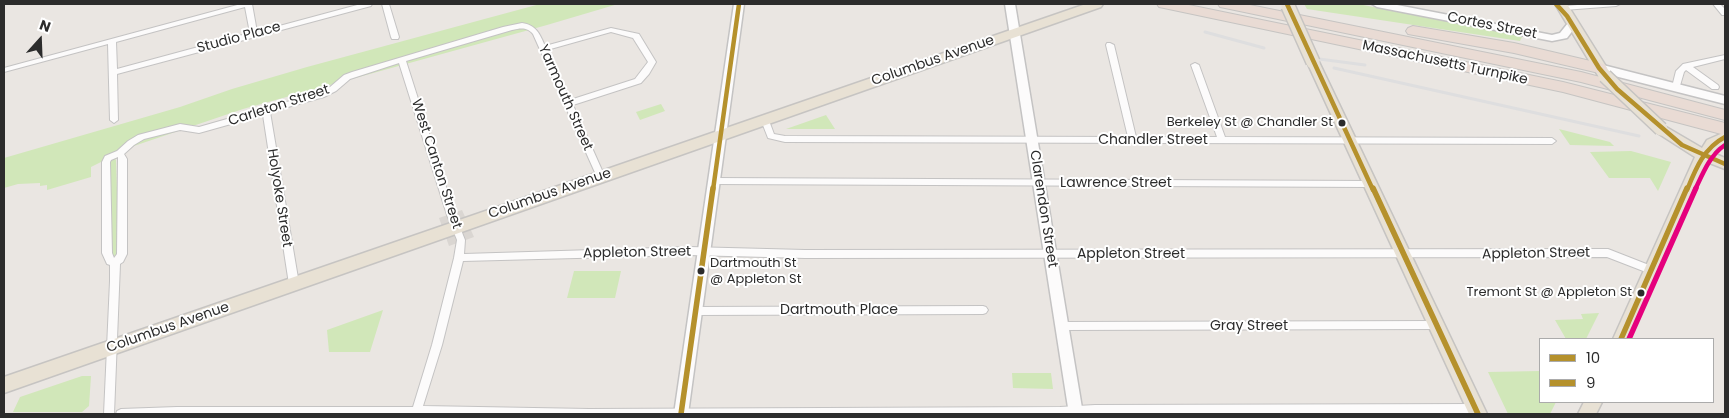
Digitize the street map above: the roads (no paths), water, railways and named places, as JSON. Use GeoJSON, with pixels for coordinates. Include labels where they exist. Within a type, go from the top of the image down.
{"type":"FeatureCollection","features":[{"type":"Feature","properties":{"kind":"highway","name":"Massachusetts Turnpike"},"geometry":{"type":"LineString","coordinates":[[1164,4],[1563,87],[1650,108],[1725,129]]}},
{"type":"Feature","properties":{"kind":"highway","name":"Massachusetts Turnpike"},"geometry":{"type":"LineString","coordinates":[[1227,4],[1581,77],[1725,115]]}},
{"type":"Feature","properties":{"kind":"highway"},"geometry":{"type":"LineString","coordinates":[[1227,4],[1287,10],[1466,40],[1602,72]]}},
{"type":"Feature","properties":{"kind":"main road"},"geometry":{"type":"LineString","coordinates":[[681,414],[739,4]]}},
{"type":"Feature","properties":{"kind":"main road","name":"Clarendon Street"},"geometry":{"type":"LineString","coordinates":[[1010,4],[1076,413]]}},
{"type":"Feature","properties":{"kind":"main road","name":"Cortes Street"},"geometry":{"type":"LineString","coordinates":[[1378,4],[1552,38],[1563,36],[1564,11]]}},
{"type":"Feature","properties":{"kind":"main road","name":"Columbus Avenue"},"geometry":{"type":"LineString","coordinates":[[4,386],[1094,5]]}},
{"type":"Feature","properties":{"kind":"main road"},"geometry":{"type":"LineString","coordinates":[[1287,5],[1477,412]]}},
{"type":"Feature","properties":{"kind":"main road"},"geometry":{"type":"LineString","coordinates":[[1564,11],[1602,72],[1617,90],[1682,145],[1703,156],[1725,164]]}},
{"type":"Feature","properties":{"kind":"main road"},"geometry":{"type":"LineString","coordinates":[[1602,72],[1676,87],[1725,100]]}},
{"type":"Feature","properties":{"kind":"main road"},"geometry":{"type":"LineString","coordinates":[[1621,338],[1703,156],[1719,141]]}},
{"type":"Feature","properties":{"kind":"street"},"geometry":{"type":"LineString","coordinates":[[4,70],[248,4],[254,34]]}},
{"type":"Feature","properties":{"kind":"street","name":"Studio Place"},"geometry":{"type":"LineString","coordinates":[[112,73],[368,4]]}},
{"type":"Feature","properties":{"kind":"street"},"geometry":{"type":"LineString","coordinates":[[385,4],[395,37]]}},
{"type":"Feature","properties":{"kind":"street"},"geometry":{"type":"LineString","coordinates":[[1564,11],[1616,4]]}},
{"type":"Feature","properties":{"kind":"street"},"geometry":{"type":"LineString","coordinates":[[1716,4],[1725,13]]}},
{"type":"Feature","properties":{"kind":"street","name":"Yarmouth Street"},"geometry":{"type":"LineString","coordinates":[[525,26],[534,30],[601,176]]}},
{"type":"Feature","properties":{"kind":"street","name":"Carleton Street"},"geometry":{"type":"LineString","coordinates":[[115,262],[110,262],[107,253],[106,162],[108,158],[120,153],[141,137],[180,126],[199,130],[266,111],[326,93],[351,75],[506,29],[525,26]]}},
{"type":"Feature","properties":{"kind":"street"},"geometry":{"type":"LineString","coordinates":[[543,49],[611,30],[636,36],[652,62],[638,81],[568,104]]}},
{"type":"Feature","properties":{"kind":"street"},"geometry":{"type":"LineString","coordinates":[[112,41],[114,120]]}},
{"type":"Feature","properties":{"kind":"street"},"geometry":{"type":"LineString","coordinates":[[1110,44],[1133,140]]}},
{"type":"Feature","properties":{"kind":"street"},"geometry":{"type":"LineString","coordinates":[[1676,87],[1680,71],[1686,66],[1725,57]]}},
{"type":"Feature","properties":{"kind":"street","name":"West Canton Street"},"geometry":{"type":"LineString","coordinates":[[402,60],[455,228],[461,240],[459,258],[416,413]]}},
{"type":"Feature","properties":{"kind":"street"},"geometry":{"type":"LineString","coordinates":[[1195,66],[1222,140]]}},
{"type":"Feature","properties":{"kind":"street"},"geometry":{"type":"LineString","coordinates":[[1686,66],[1715,87]]}},
{"type":"Feature","properties":{"kind":"street","name":"Holyoke Street"},"geometry":{"type":"LineString","coordinates":[[266,111],[294,284]]}},
{"type":"Feature","properties":{"kind":"street","name":"Chandler Street"},"geometry":{"type":"LineString","coordinates":[[765,120],[771,136],[785,139],[1552,141]]}},
{"type":"Feature","properties":{"kind":"street"},"geometry":{"type":"LineString","coordinates":[[109,414],[115,262],[120,259],[122,254],[123,159],[120,153]]}},
{"type":"Feature","properties":{"kind":"street","name":"Lawrence Street"},"geometry":{"type":"LineString","coordinates":[[713,181],[1370,184]]}},
{"type":"Feature","properties":{"kind":"street","name":"Appleton Street"},"geometry":{"type":"LineString","coordinates":[[459,258],[704,252],[804,254],[1608,253],[1651,270]]}},
{"type":"Feature","properties":{"kind":"street","name":"Dartmouth Place"},"geometry":{"type":"LineString","coordinates":[[695,311],[983,310]]}},
{"type":"Feature","properties":{"kind":"street","name":"Gray Street"},"geometry":{"type":"LineString","coordinates":[[1062,326],[1436,325]]}},
{"type":"Feature","properties":{"kind":"street"},"geometry":{"type":"LineString","coordinates":[[121,414],[1076,413],[1306,409],[1477,412]]}},
{"type":"Feature","properties":{"kind":"railway"},"geometry":{"type":"LineString","coordinates":[[1205,32],[1264,48]]}},
{"type":"Feature","properties":{"kind":"railway"},"geometry":{"type":"LineString","coordinates":[[1304,57],[1365,65]]}},
{"type":"Feature","properties":{"kind":"railway"},"geometry":{"type":"LineString","coordinates":[[1334,68],[1639,136]]}},
{"type":"Feature","properties":{"kind":"place","name":"Berkeley St @ Chandler St"},"geometry":{"type":"Point","coordinates":[1342,123]}},
{"type":"Feature","properties":{"kind":"place","name":"Dartmouth St @ Appleton St"},"geometry":{"type":"Point","coordinates":[701,271]}},
{"type":"Feature","properties":{"kind":"place","name":"Tremont St @ Appleton St"},"geometry":{"type":"Point","coordinates":[1641,293]}}]}
